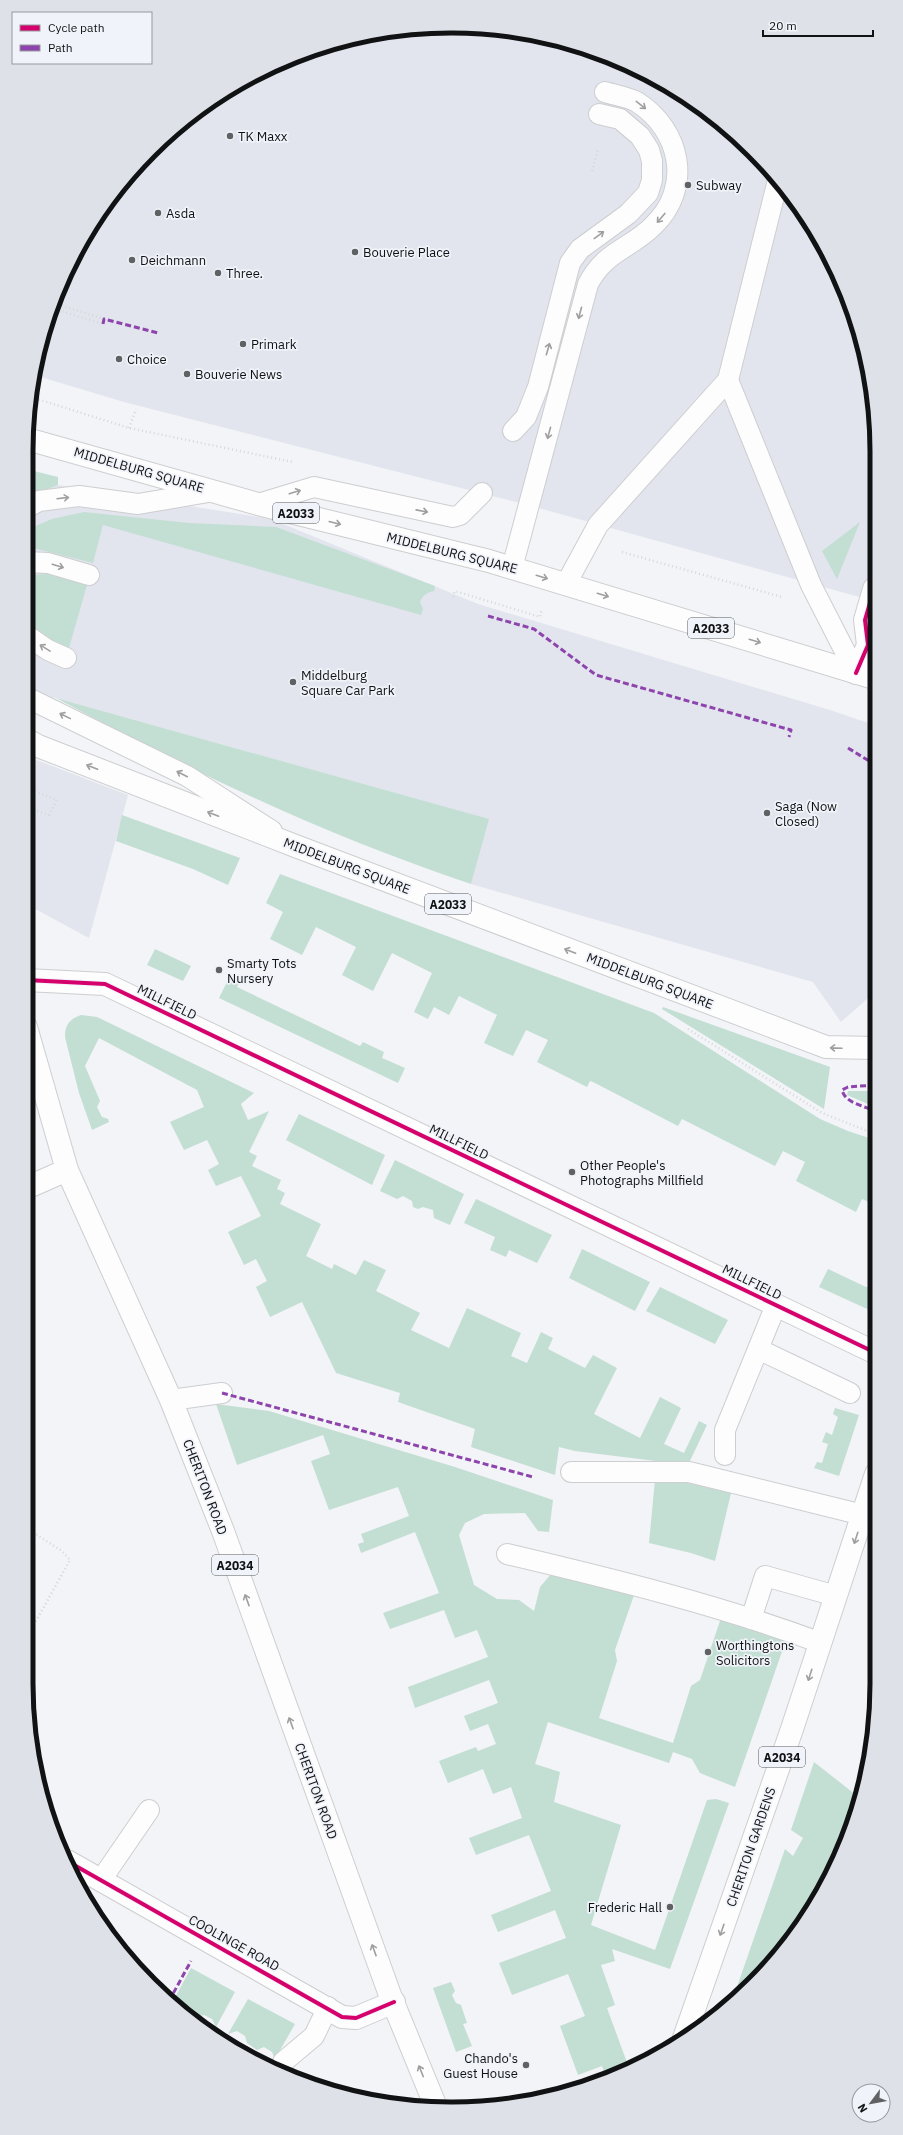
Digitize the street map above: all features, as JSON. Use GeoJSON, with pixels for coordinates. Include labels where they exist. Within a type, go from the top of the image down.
{"type":"FeatureCollection","features":[{"type":"Feature","properties":{"kind":"main road","name":"MIDDELBURG SQUARE"},"geometry":{"type":"LineString","coordinates":[[33,441],[258,504],[512,568],[865,675]]}},
{"type":"Feature","properties":{"kind":"main road"},"geometry":{"type":"LineString","coordinates":[[865,675],[868,645],[865,620],[870,603]]}},
{"type":"Feature","properties":{"kind":"main road","name":"MIDDELBURG SQUARE"},"geometry":{"type":"LineString","coordinates":[[33,743],[298,847],[826,1047],[870,1048]]}},
{"type":"Feature","properties":{"kind":"main road","name":"MILLFIELD"},"geometry":{"type":"LineString","coordinates":[[33,980],[105,984],[870,1350]]}},
{"type":"Feature","properties":{"kind":"main road","name":"CHERITON ROAD"},"geometry":{"type":"LineString","coordinates":[[33,1051],[67,1170],[171,1400],[222,1531],[394,2002],[433,2101]]}},
{"type":"Feature","properties":{"kind":"main road"},"geometry":{"type":"LineString","coordinates":[[33,1185],[67,1170]]}},
{"type":"Feature","properties":{"kind":"main road","name":"CHERITON GARDENS"},"geometry":{"type":"LineString","coordinates":[[687,2029],[821,1643],[870,1493]]}},
{"type":"Feature","properties":{"kind":"main road","name":"COOLINGE ROAD"},"geometry":{"type":"LineString","coordinates":[[74,1865],[342,2016],[356,2018],[394,2002]]}},
{"type":"Feature","properties":{"kind":"lane"},"geometry":{"type":"LineString","coordinates":[[512,568],[588,284],[595,270],[607,259],[653,227],[668,209],[678,183],[677,163],[673,146],[666,129],[636,101],[604,92]]}},
{"type":"Feature","properties":{"kind":"lane"},"geometry":{"type":"LineString","coordinates":[[513,431],[526,417],[538,387],[570,263],[580,248],[628,214],[648,193],[652,180],[652,161],[649,150],[640,136],[620,119],[599,114]]}},
{"type":"Feature","properties":{"kind":"lane"},"geometry":{"type":"LineString","coordinates":[[566,584],[598,525],[728,380],[775,188]]}},
{"type":"Feature","properties":{"kind":"lane"},"geometry":{"type":"LineString","coordinates":[[728,380],[811,585],[865,675]]}},
{"type":"Feature","properties":{"kind":"lane"},"geometry":{"type":"LineString","coordinates":[[258,504],[314,487],[453,517],[460,514],[482,493]]}},
{"type":"Feature","properties":{"kind":"lane"},"geometry":{"type":"LineString","coordinates":[[33,504],[39,501],[79,496],[138,504],[214,491]]}},
{"type":"Feature","properties":{"kind":"lane"},"geometry":{"type":"LineString","coordinates":[[33,562],[48,563],[90,575]]}},
{"type":"Feature","properties":{"kind":"lane"},"geometry":{"type":"LineString","coordinates":[[33,640],[48,650],[66,658]]}},
{"type":"Feature","properties":{"kind":"lane"},"geometry":{"type":"LineString","coordinates":[[33,700],[187,776],[298,847]]}},
{"type":"Feature","properties":{"kind":"lane"},"geometry":{"type":"LineString","coordinates":[[725,1455],[725,1430],[776,1305]]}},
{"type":"Feature","properties":{"kind":"lane"},"geometry":{"type":"LineString","coordinates":[[758,1349],[850,1393]]}},
{"type":"Feature","properties":{"kind":"lane"},"geometry":{"type":"LineString","coordinates":[[171,1400],[222,1393]]}},
{"type":"Feature","properties":{"kind":"lane"},"geometry":{"type":"LineString","coordinates":[[571,1472],[689,1472],[863,1515]]}},
{"type":"Feature","properties":{"kind":"lane"},"geometry":{"type":"LineString","coordinates":[[507,1554],[636,1584],[751,1619],[821,1643]]}},
{"type":"Feature","properties":{"kind":"lane"},"geometry":{"type":"LineString","coordinates":[[751,1619],[765,1576],[836,1596]]}},
{"type":"Feature","properties":{"kind":"lane"},"geometry":{"type":"LineString","coordinates":[[101,1880],[149,1810]]}},
{"type":"Feature","properties":{"kind":"lane"},"geometry":{"type":"LineString","coordinates":[[283,2062],[314,2036],[328,2007]]}},
{"type":"Feature","properties":{"kind":"path"},"geometry":{"type":"LineString","coordinates":[[592,171],[598,149]]}},
{"type":"Feature","properties":{"kind":"path"},"geometry":{"type":"LineString","coordinates":[[699,181],[736,193]]}},
{"type":"Feature","properties":{"kind":"path"},"geometry":{"type":"LineString","coordinates":[[59,306],[104,319]]}},
{"type":"Feature","properties":{"kind":"path"},"geometry":{"type":"LineString","coordinates":[[58,310],[103,324]]}},
{"type":"Feature","properties":{"kind":"path"},"geometry":{"type":"LineString","coordinates":[[37,399],[129,428],[136,409]]}},
{"type":"Feature","properties":{"kind":"path"},"geometry":{"type":"LineString","coordinates":[[622,552],[782,597]]}},
{"type":"Feature","properties":{"kind":"path"},"geometry":{"type":"LineString","coordinates":[[453,597],[455,591],[540,617],[543,608]]}},
{"type":"Feature","properties":{"kind":"path"},"geometry":{"type":"LineString","coordinates":[[33,791],[57,800],[49,815],[33,809]]}},
{"type":"Feature","properties":{"kind":"path"},"geometry":{"type":"LineString","coordinates":[[682,1026],[822,1113],[870,1132]]}},
{"type":"Feature","properties":{"kind":"path"},"geometry":{"type":"LineString","coordinates":[[33,1532],[62,1551],[70,1560],[33,1626]]}},
{"type":"Feature","properties":{"kind":"shaded area","name":"Bouverie Place"},"geometry":{"type":"Polygon","coordinates":[[[452,33],[506,37],[560,47],[586,55],[637,76],[661,89],[706,119],[747,156],[766,176],[784,197],[814,242],[827,266],[848,317],[862,370],[869,424],[870,452],[870,600],[535,507],[124,402],[40,377],[47,343],[55,317],[76,266],[104,219],[119,197],[137,176],[176,137],[197,119],[242,89],[266,76],[317,55],[370,41],[424,34],[452,33]]]}},
{"type":"Feature","properties":{"kind":"shaded area"},"geometry":{"type":"Polygon","coordinates":[[[58,485],[271,519],[478,604],[830,710],[870,724],[870,996],[841,1022],[813,982],[471,884],[488,819],[56,698],[33,695],[33,495],[58,485]]]}},
{"type":"Feature","properties":{"kind":"shaded area"},"geometry":{"type":"Polygon","coordinates":[[[33,759],[128,795],[89,938],[33,908],[33,759]]]}},
{"type":"Feature","properties":{"kind":"green space"},"geometry":{"type":"Polygon","coordinates":[[[33,471],[58,477],[58,485],[33,495],[33,471]]]}},
{"type":"Feature","properties":{"kind":"green space"},"geometry":{"type":"Polygon","coordinates":[[[84,512],[189,523],[276,527],[435,586],[434,591],[425,595],[420,602],[423,609],[421,615],[103,525],[93,563],[33,548],[33,527],[52,519],[84,512]]]}},
{"type":"Feature","properties":{"kind":"green space"},"geometry":{"type":"Polygon","coordinates":[[[860,522],[837,579],[822,551],[860,522]]]}},
{"type":"Feature","properties":{"kind":"green space"},"geometry":{"type":"Polygon","coordinates":[[[48,574],[87,585],[69,648],[39,636],[33,630],[33,575],[48,574]]]}},
{"type":"Feature","properties":{"kind":"green space"},"geometry":{"type":"Polygon","coordinates":[[[56,698],[489,819],[471,884],[361,844],[253,798],[135,740],[56,698]]]}},
{"type":"Feature","properties":{"kind":"green space"},"geometry":{"type":"Polygon","coordinates":[[[122,815],[240,858],[228,885],[193,869],[116,841],[122,815]]]}},
{"type":"Feature","properties":{"kind":"green space"},"geometry":{"type":"Polygon","coordinates":[[[280,874],[654,1013],[820,1119],[870,1138],[869,1202],[862,1199],[856,1212],[796,1181],[805,1162],[783,1151],[775,1166],[682,1119],[678,1126],[593,1082],[590,1081],[587,1087],[537,1062],[548,1040],[526,1030],[513,1056],[484,1043],[497,1015],[459,996],[449,1015],[434,1007],[428,1019],[414,1012],[432,973],[392,953],[373,991],[342,975],[356,947],[316,927],[302,955],[270,939],[283,912],[266,903],[280,874]]]}},
{"type":"Feature","properties":{"kind":"green space"},"geometry":{"type":"Polygon","coordinates":[[[155,949],[191,966],[183,981],[147,965],[155,949]]]}},
{"type":"Feature","properties":{"kind":"green space"},"geometry":{"type":"Polygon","coordinates":[[[230,976],[240,981],[237,987],[360,1046],[363,1042],[384,1052],[382,1058],[405,1068],[398,1083],[219,998],[230,976]]]}},
{"type":"Feature","properties":{"kind":"green space"},"geometry":{"type":"Polygon","coordinates":[[[663,1007],[830,1067],[824,1109],[662,1009],[663,1007]]]}},
{"type":"Feature","properties":{"kind":"green space"},"geometry":{"type":"Polygon","coordinates":[[[81,1015],[97,1017],[254,1093],[241,1104],[248,1120],[269,1111],[249,1152],[257,1156],[252,1166],[281,1180],[277,1189],[285,1193],[280,1204],[321,1224],[306,1256],[332,1269],[334,1264],[356,1275],[364,1260],[386,1270],[376,1291],[420,1313],[411,1330],[449,1348],[467,1308],[521,1333],[511,1356],[527,1363],[541,1332],[553,1338],[548,1349],[585,1368],[593,1355],[617,1368],[594,1414],[640,1438],[660,1397],[681,1408],[664,1444],[684,1453],[699,1421],[707,1425],[688,1465],[575,1451],[559,1447],[555,1475],[471,1447],[475,1429],[398,1402],[400,1393],[336,1373],[302,1302],[270,1317],[256,1287],[267,1281],[256,1259],[244,1265],[228,1232],[261,1216],[241,1176],[216,1186],[208,1170],[219,1164],[207,1140],[184,1150],[170,1122],[204,1107],[197,1090],[99,1038],[85,1066],[100,1101],[97,1107],[102,1117],[108,1119],[109,1122],[92,1130],[79,1093],[65,1037],[67,1025],[71,1020],[81,1015]]]}},
{"type":"Feature","properties":{"kind":"green space"},"geometry":{"type":"Polygon","coordinates":[[[848,1091],[870,1091],[870,1105],[847,1095],[848,1091]]]}},
{"type":"Feature","properties":{"kind":"green space"},"geometry":{"type":"Polygon","coordinates":[[[299,1114],[385,1155],[372,1185],[286,1140],[299,1114]]]}},
{"type":"Feature","properties":{"kind":"green space"},"geometry":{"type":"Polygon","coordinates":[[[395,1160],[464,1194],[450,1225],[434,1218],[433,1210],[423,1207],[418,1209],[413,1207],[412,1201],[403,1196],[397,1199],[380,1191],[395,1160]]]}},
{"type":"Feature","properties":{"kind":"green space"},"geometry":{"type":"Polygon","coordinates":[[[476,1199],[552,1235],[537,1263],[509,1250],[506,1257],[490,1250],[495,1237],[464,1223],[476,1199]]]}},
{"type":"Feature","properties":{"kind":"green space"},"geometry":{"type":"Polygon","coordinates":[[[582,1249],[650,1282],[635,1311],[569,1278],[582,1249]]]}},
{"type":"Feature","properties":{"kind":"green space"},"geometry":{"type":"Polygon","coordinates":[[[828,1269],[866,1287],[870,1286],[870,1310],[819,1287],[828,1269]]]}},
{"type":"Feature","properties":{"kind":"green space"},"geometry":{"type":"Polygon","coordinates":[[[660,1287],[728,1320],[715,1344],[646,1311],[660,1287]]]}},
{"type":"Feature","properties":{"kind":"green space"},"geometry":{"type":"Polygon","coordinates":[[[216,1404],[269,1411],[455,1467],[553,1500],[549,1532],[538,1531],[525,1513],[484,1514],[465,1523],[459,1535],[474,1585],[497,1599],[519,1600],[534,1611],[540,1587],[552,1573],[634,1595],[615,1650],[617,1661],[599,1718],[673,1743],[691,1686],[700,1680],[721,1618],[786,1640],[735,1787],[700,1773],[692,1759],[673,1752],[669,1763],[548,1722],[535,1764],[560,1772],[554,1802],[621,1825],[591,1925],[655,1950],[707,1800],[716,1799],[729,1803],[670,1969],[612,1949],[615,1961],[601,1965],[615,2005],[607,2008],[627,2063],[604,2073],[602,2066],[578,2075],[560,2026],[585,2016],[568,1974],[512,1995],[499,1963],[566,1938],[555,1910],[498,1932],[491,1915],[551,1891],[529,1835],[476,1855],[469,1838],[522,1818],[511,1787],[493,1794],[483,1769],[448,1783],[439,1761],[476,1747],[478,1751],[496,1744],[488,1724],[470,1731],[464,1716],[498,1703],[489,1680],[415,1708],[408,1687],[488,1657],[477,1630],[455,1638],[444,1610],[390,1629],[383,1613],[439,1593],[415,1532],[361,1553],[358,1544],[364,1542],[361,1534],[409,1516],[398,1487],[329,1510],[311,1461],[330,1454],[323,1435],[237,1465],[216,1404]]]}},
{"type":"Feature","properties":{"kind":"green space"},"geometry":{"type":"Polygon","coordinates":[[[835,1408],[859,1415],[839,1476],[814,1468],[817,1462],[822,1463],[828,1444],[822,1442],[826,1432],[832,1435],[838,1417],[833,1414],[835,1408]]]}},
{"type":"Feature","properties":{"kind":"green space"},"geometry":{"type":"Polygon","coordinates":[[[671,1479],[731,1493],[715,1561],[691,1553],[649,1543],[655,1480],[671,1479]]]}},
{"type":"Feature","properties":{"kind":"green space"},"geometry":{"type":"Polygon","coordinates":[[[814,1762],[855,1794],[838,1844],[814,1893],[784,1938],[736,1989],[785,1849],[793,1856],[803,1838],[791,1830],[814,1762]]]}},
{"type":"Feature","properties":{"kind":"green space"},"geometry":{"type":"Polygon","coordinates":[[[191,1968],[235,1992],[216,2027],[212,2019],[204,2015],[198,2017],[190,2010],[190,2007],[175,1997],[191,1968]]]}},
{"type":"Feature","properties":{"kind":"green space"},"geometry":{"type":"Polygon","coordinates":[[[451,1982],[455,1991],[452,1995],[456,2003],[461,2005],[467,2023],[463,2024],[472,2046],[456,2052],[433,1988],[451,1982]]]}},
{"type":"Feature","properties":{"kind":"green space"},"geometry":{"type":"Polygon","coordinates":[[[248,1999],[295,2024],[275,2059],[272,2052],[264,2047],[257,2050],[247,2043],[245,2036],[237,2031],[228,2034],[248,1999]]]}},
{"type":"Feature","properties":{"kind":"marked path"},"geometry":{"type":"LineString","coordinates":[[103,324],[104,319],[158,333]]}},
{"type":"Feature","properties":{"kind":"marked path"},"geometry":{"type":"LineString","coordinates":[[488,616],[534,629],[596,675],[791,730],[789,737]]}},
{"type":"Feature","properties":{"kind":"marked path"},"geometry":{"type":"LineString","coordinates":[[848,748],[870,762]]}},
{"type":"Feature","properties":{"kind":"marked path"},"geometry":{"type":"LineString","coordinates":[[870,1085],[848,1087],[842,1090],[851,1101],[870,1109]]}},
{"type":"Feature","properties":{"kind":"marked path"},"geometry":{"type":"LineString","coordinates":[[222,1393],[533,1477]]}},
{"type":"Feature","properties":{"kind":"marked path"},"geometry":{"type":"LineString","coordinates":[[172,1995],[191,1961]]}},
{"type":"Feature","properties":{"kind":"cycle path"},"geometry":{"type":"LineString","coordinates":[[856,673],[868,645],[865,620],[870,603]]}},
{"type":"Feature","properties":{"kind":"cycle path"},"geometry":{"type":"LineString","coordinates":[[33,980],[105,984],[870,1350]]}},
{"type":"Feature","properties":{"kind":"cycle path"},"geometry":{"type":"LineString","coordinates":[[74,1865],[342,2017],[356,2018],[394,2002]]}},
{"type":"Feature","properties":{"kind":"place","name":"TK Maxx"},"geometry":{"type":"Point","coordinates":[230,136]}},
{"type":"Feature","properties":{"kind":"place","name":"Subway"},"geometry":{"type":"Point","coordinates":[688,185]}},
{"type":"Feature","properties":{"kind":"place","name":"Asda"},"geometry":{"type":"Point","coordinates":[158,213]}},
{"type":"Feature","properties":{"kind":"place","name":"Bouverie Place"},"geometry":{"type":"Point","coordinates":[355,252]}},
{"type":"Feature","properties":{"kind":"place","name":"Deichmann"},"geometry":{"type":"Point","coordinates":[132,260]}},
{"type":"Feature","properties":{"kind":"place","name":"Three."},"geometry":{"type":"Point","coordinates":[218,273]}},
{"type":"Feature","properties":{"kind":"place","name":"Primark"},"geometry":{"type":"Point","coordinates":[243,344]}},
{"type":"Feature","properties":{"kind":"place","name":"Choice"},"geometry":{"type":"Point","coordinates":[119,359]}},
{"type":"Feature","properties":{"kind":"place","name":"Bouverie News"},"geometry":{"type":"Point","coordinates":[187,374]}},
{"type":"Feature","properties":{"kind":"place","name":"Middelburg Square Car Park"},"geometry":{"type":"Point","coordinates":[293,682]}},
{"type":"Feature","properties":{"kind":"place","name":"Saga (Now Closed)"},"geometry":{"type":"Point","coordinates":[767,813]}},
{"type":"Feature","properties":{"kind":"place","name":"Smarty Tots Nursery"},"geometry":{"type":"Point","coordinates":[219,970]}},
{"type":"Feature","properties":{"kind":"place","name":"Other People's Photographs Millfield"},"geometry":{"type":"Point","coordinates":[572,1172]}},
{"type":"Feature","properties":{"kind":"place","name":"Worthingtons Solicitors"},"geometry":{"type":"Point","coordinates":[708,1652]}},
{"type":"Feature","properties":{"kind":"place","name":"Frederic Hall"},"geometry":{"type":"Point","coordinates":[670,1907]}},
{"type":"Feature","properties":{"kind":"place","name":"Chando's Guest House"},"geometry":{"type":"Point","coordinates":[526,2065]}}]}
